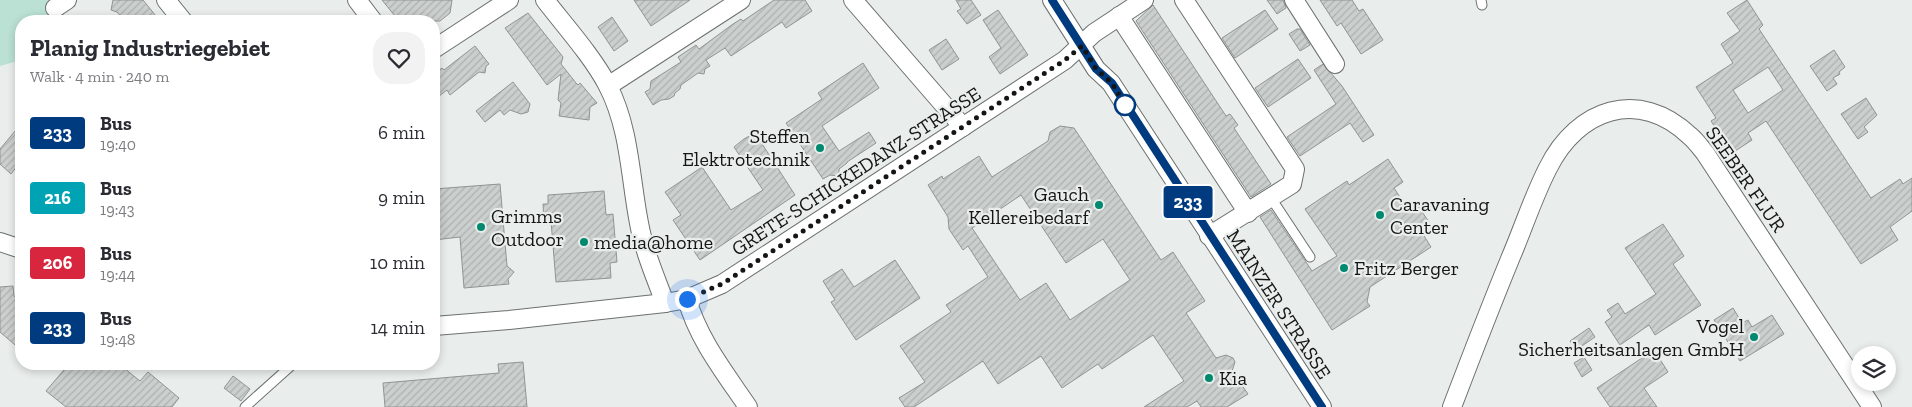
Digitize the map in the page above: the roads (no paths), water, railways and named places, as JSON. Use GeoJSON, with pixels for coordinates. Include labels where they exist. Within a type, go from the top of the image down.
{"type":"FeatureCollection","features":[{"type":"Feature","properties":{"kind":"street"},"geometry":{"type":"LineString","coordinates":[[166,0],[178,15]]}},
{"type":"Feature","properties":{"kind":"street"},"geometry":{"type":"LineString","coordinates":[[357,0],[368,15]]}},
{"type":"Feature","properties":{"kind":"street"},"geometry":{"type":"LineString","coordinates":[[440,45],[509,0]]}},
{"type":"Feature","properties":{"kind":"street"},"geometry":{"type":"LineString","coordinates":[[545,0],[608,86],[627,140],[634,198],[643,244],[665,302]]}},
{"type":"Feature","properties":{"kind":"street"},"geometry":{"type":"LineString","coordinates":[[608,86],[741,0]]}},
{"type":"Feature","properties":{"kind":"street"},"geometry":{"type":"LineString","coordinates":[[853,0],[963,127]]}},
{"type":"Feature","properties":{"kind":"street","name":"MAINZER STRASSE"},"geometry":{"type":"LineString","coordinates":[[1052,0],[1096,69],[1112,83],[1209,236],[1322,407]]}},
{"type":"Feature","properties":{"kind":"street","name":"GRETE-SCHICKEDANZ-STRASSE"},"geometry":{"type":"LineString","coordinates":[[440,326],[509,320],[687,299],[722,284],[1065,60],[1094,33],[1144,0]]}},
{"type":"Feature","properties":{"kind":"street"},"geometry":{"type":"LineString","coordinates":[[1184,0],[1295,169],[1292,184],[1209,236]]}},
{"type":"Feature","properties":{"kind":"street"},"geometry":{"type":"LineString","coordinates":[[1294,0],[1335,64]]}},
{"type":"Feature","properties":{"kind":"street"},"geometry":{"type":"LineString","coordinates":[[1119,16],[1248,213]]}},
{"type":"Feature","properties":{"kind":"street","name":"SEEBER FLUR"},"geometry":{"type":"LineString","coordinates":[[1452,407],[1548,168],[1562,147],[1584,123],[1605,112],[1623,109],[1638,109],[1666,119],[1690,136],[1705,153],[1872,407]]}},
{"type":"Feature","properties":{"kind":"street"},"geometry":{"type":"LineString","coordinates":[[0,242],[15,247]]}},
{"type":"Feature","properties":{"kind":"street"},"geometry":{"type":"LineString","coordinates":[[687,299],[692,319],[720,366],[748,407]]}},
{"type":"Feature","properties":{"kind":"lane"},"geometry":{"type":"LineString","coordinates":[[1271,198],[1310,257]]}},
{"type":"Feature","properties":{"kind":"lane"},"geometry":{"type":"LineString","coordinates":[[245,407],[286,370]]}},
{"type":"Feature","properties":{"kind":"place","name":"Steffen Elektrotechnik"},"geometry":{"type":"Point","coordinates":[820,148]}},
{"type":"Feature","properties":{"kind":"place","name":"Gauch Kellereibedarf"},"geometry":{"type":"Point","coordinates":[1099,205]}},
{"type":"Feature","properties":{"kind":"place","name":"Caravaning Center"},"geometry":{"type":"Point","coordinates":[1380,215]}},
{"type":"Feature","properties":{"kind":"place","name":"Grimms Outdoor"},"geometry":{"type":"Point","coordinates":[481,227]}},
{"type":"Feature","properties":{"kind":"place","name":"media@home"},"geometry":{"type":"Point","coordinates":[584,242]}},
{"type":"Feature","properties":{"kind":"place","name":"Fritz Berger"},"geometry":{"type":"Point","coordinates":[1344,268]}},
{"type":"Feature","properties":{"kind":"place","name":"Vogel Sicherheitsanlagen GmbH"},"geometry":{"type":"Point","coordinates":[1754,337]}},
{"type":"Feature","properties":{"kind":"place","name":"Kia"},"geometry":{"type":"Point","coordinates":[1209,378]}}]}
